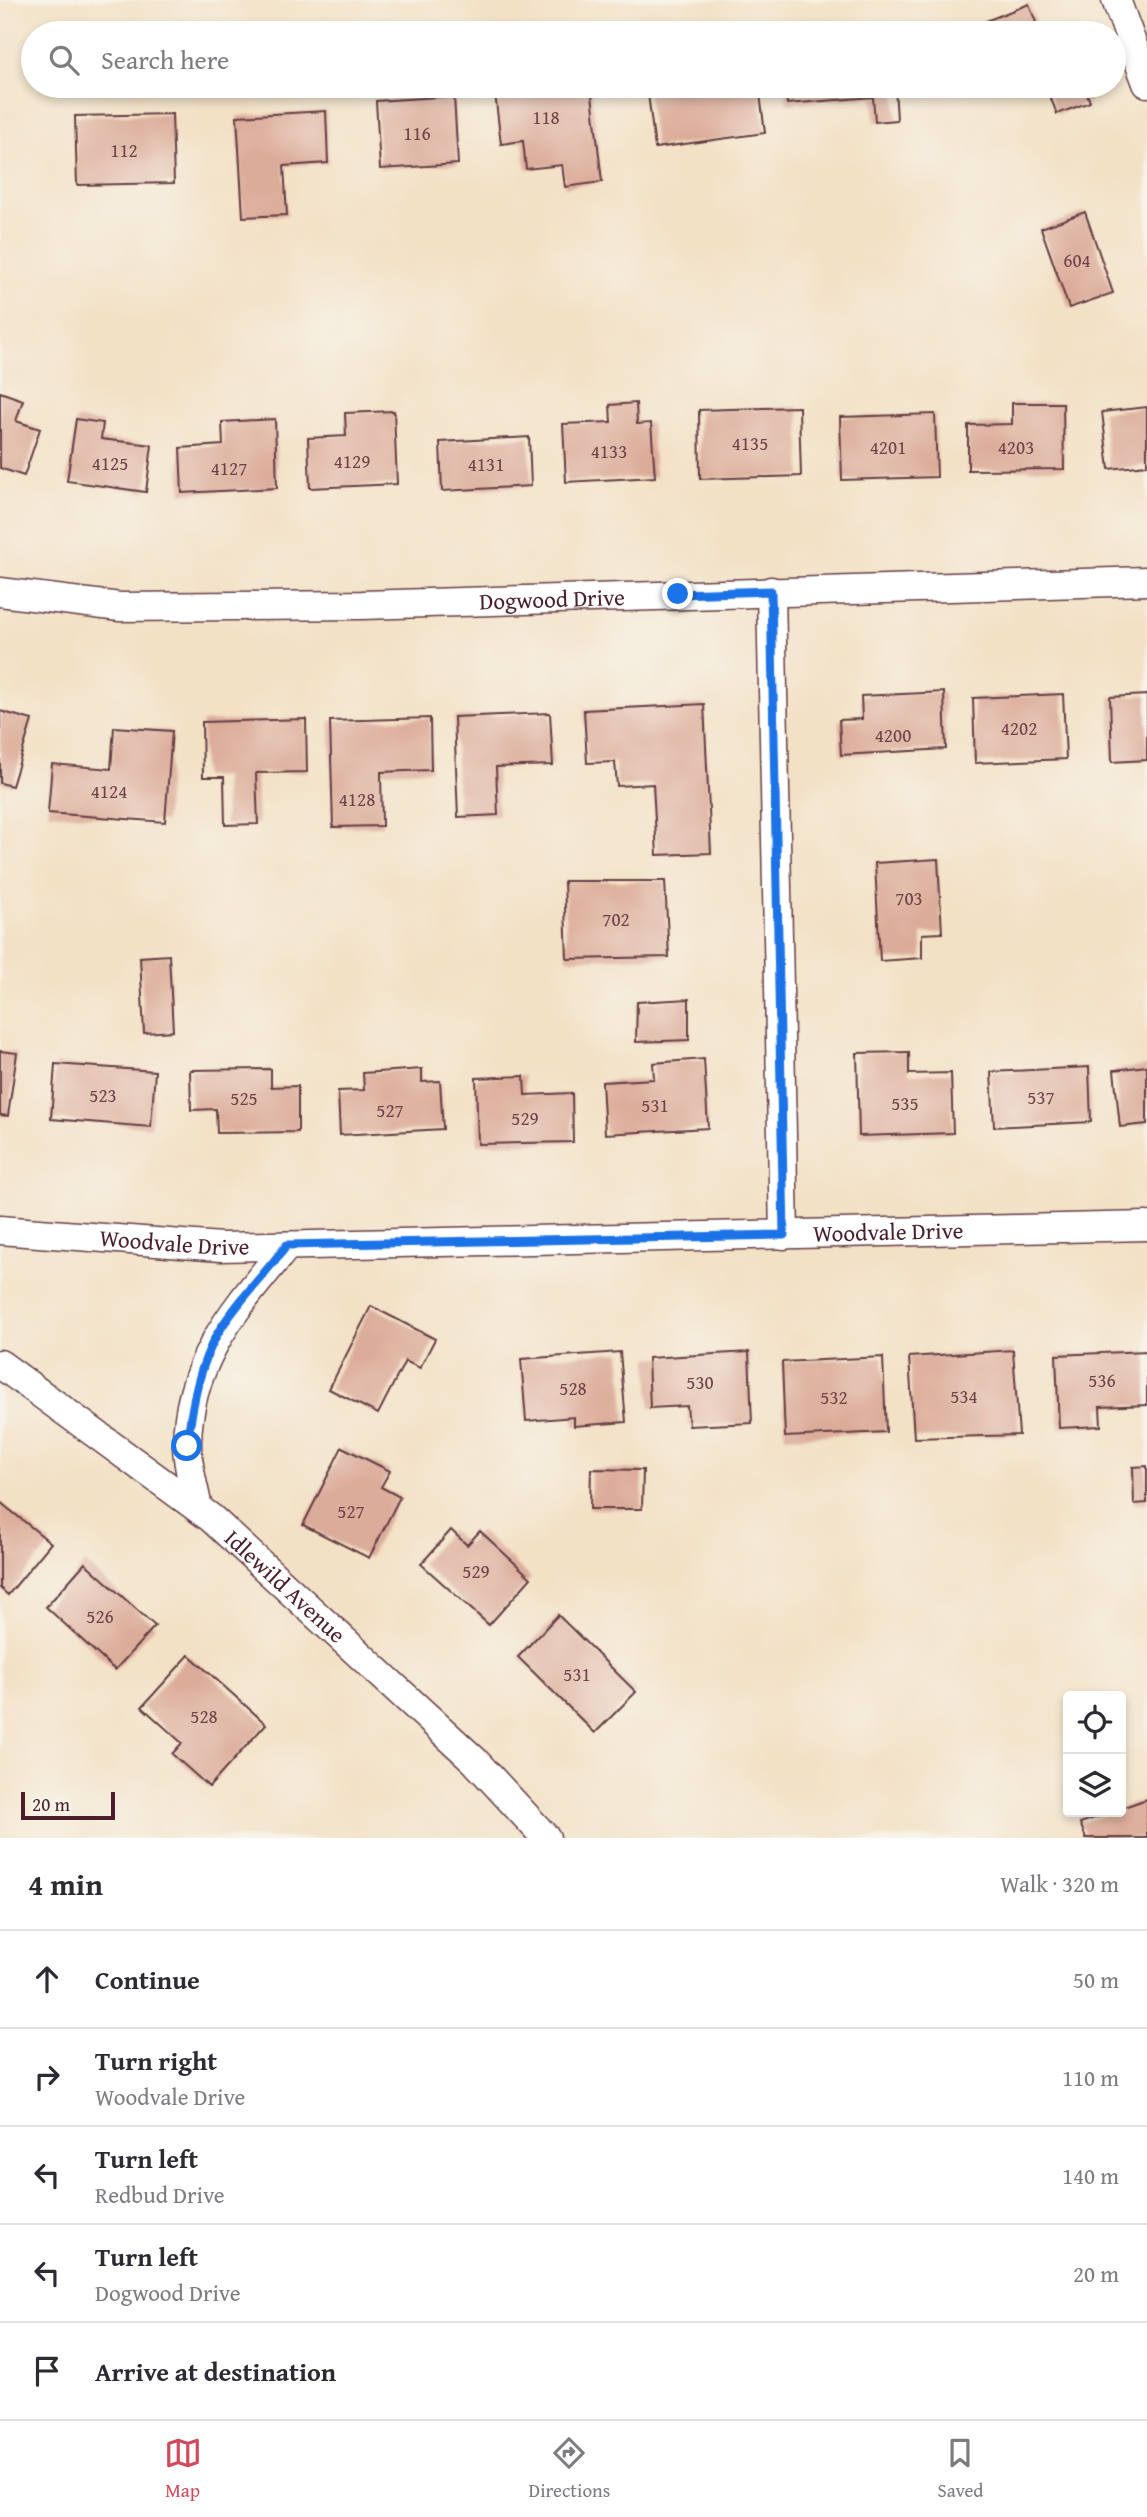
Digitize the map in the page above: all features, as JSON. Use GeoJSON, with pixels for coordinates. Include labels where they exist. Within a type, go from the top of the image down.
{"type":"FeatureCollection","features":[{"type":"Feature","properties":{"kind":"street"},"geometry":{"type":"LineString","coordinates":[[1116,0],[1124,21]]}},
{"type":"Feature","properties":{"kind":"street"},"geometry":{"type":"LineString","coordinates":[[1126,27],[1147,83]]}},
{"type":"Feature","properties":{"kind":"street","name":"Dogwood Drive"},"geometry":{"type":"LineString","coordinates":[[0,592],[120,607],[362,605],[1147,581]]}},
{"type":"Feature","properties":{"kind":"street"},"geometry":{"type":"LineString","coordinates":[[771,591],[784,1235]]}},
{"type":"Feature","properties":{"kind":"street","name":"Woodvale Drive"},"geometry":{"type":"LineString","coordinates":[[0,1230],[221,1247],[1147,1226]]}},
{"type":"Feature","properties":{"kind":"street"},"geometry":{"type":"LineString","coordinates":[[198,1508],[187,1446],[191,1410],[202,1368],[223,1323],[287,1245]]}},
{"type":"Feature","properties":{"kind":"street","name":"Idlewild Avenue"},"geometry":{"type":"LineString","coordinates":[[0,1364],[198,1508],[474,1760],[546,1838]]}},
{"type":"Feature","properties":{"kind":"building"},"geometry":{"type":"Polygon","coordinates":[[[1029,4],[1035,21],[986,21],[1029,4]]]}},
{"type":"Feature","properties":{"kind":"building"},"geometry":{"type":"Polygon","coordinates":[[[454,98],[458,164],[380,169],[376,101],[454,98]]]}},
{"type":"Feature","properties":{"kind":"building"},"geometry":{"type":"Polygon","coordinates":[[[496,98],[592,98],[602,182],[565,187],[562,165],[526,169],[523,141],[501,144],[496,98]]]}},
{"type":"Feature","properties":{"kind":"building"},"geometry":{"type":"Polygon","coordinates":[[[649,98],[761,98],[765,133],[655,148],[649,98]]]}},
{"type":"Feature","properties":{"kind":"building"},"geometry":{"type":"Polygon","coordinates":[[[786,98],[861,98],[787,104],[786,98]]]}},
{"type":"Feature","properties":{"kind":"building"},"geometry":{"type":"Polygon","coordinates":[[[873,98],[896,98],[897,120],[875,122],[873,98]]]}},
{"type":"Feature","properties":{"kind":"building"},"geometry":{"type":"Polygon","coordinates":[[[1051,98],[1088,98],[1090,102],[1057,114],[1051,98]]]}},
{"type":"Feature","properties":{"kind":"building"},"geometry":{"type":"Polygon","coordinates":[[[326,111],[328,163],[284,166],[287,215],[243,217],[237,116],[326,111]]]}},
{"type":"Feature","properties":{"kind":"building"},"geometry":{"type":"Polygon","coordinates":[[[172,114],[174,183],[77,185],[75,116],[172,114]]]}},
{"type":"Feature","properties":{"kind":"building"},"geometry":{"type":"Polygon","coordinates":[[[1085,212],[1113,293],[1069,308],[1041,228],[1085,212]]]}},
{"type":"Feature","properties":{"kind":"building"},"geometry":{"type":"Polygon","coordinates":[[[0,392],[23,400],[16,421],[40,429],[24,476],[0,468],[0,392]]]}},
{"type":"Feature","properties":{"kind":"building"},"geometry":{"type":"Polygon","coordinates":[[[636,403],[637,424],[651,423],[655,477],[566,482],[563,424],[611,422],[610,405],[636,403]]]}},
{"type":"Feature","properties":{"kind":"building"},"geometry":{"type":"Polygon","coordinates":[[[1012,403],[1063,403],[1064,469],[968,470],[968,425],[1012,424],[1012,403]]]}},
{"type":"Feature","properties":{"kind":"building"},"geometry":{"type":"Polygon","coordinates":[[[799,407],[801,476],[700,479],[699,410],[799,407]]]}},
{"type":"Feature","properties":{"kind":"building"},"geometry":{"type":"Polygon","coordinates":[[[1147,407],[1147,465],[1109,469],[1102,412],[1147,407]]]}},
{"type":"Feature","properties":{"kind":"building"},"geometry":{"type":"Polygon","coordinates":[[[394,411],[397,484],[310,488],[308,438],[346,436],[345,413],[394,411]]]}},
{"type":"Feature","properties":{"kind":"building"},"geometry":{"type":"Polygon","coordinates":[[[935,414],[937,477],[842,480],[840,417],[935,414]]]}},
{"type":"Feature","properties":{"kind":"building"},"geometry":{"type":"Polygon","coordinates":[[[76,419],[103,423],[101,439],[152,445],[146,492],[67,481],[76,419]]]}},
{"type":"Feature","properties":{"kind":"building"},"geometry":{"type":"Polygon","coordinates":[[[275,419],[277,488],[182,493],[180,448],[223,445],[222,422],[275,419]]]}},
{"type":"Feature","properties":{"kind":"building"},"geometry":{"type":"Polygon","coordinates":[[[529,437],[531,486],[442,491],[440,442],[529,437]]]}},
{"type":"Feature","properties":{"kind":"building"},"geometry":{"type":"Polygon","coordinates":[[[944,692],[946,749],[841,755],[839,720],[862,719],[861,696],[944,692]]]}},
{"type":"Feature","properties":{"kind":"building"},"geometry":{"type":"Polygon","coordinates":[[[1063,694],[1066,759],[975,763],[973,698],[1063,694]]]}},
{"type":"Feature","properties":{"kind":"building"},"geometry":{"type":"Polygon","coordinates":[[[1147,695],[1147,760],[1112,762],[1110,697],[1147,695]]]}},
{"type":"Feature","properties":{"kind":"building"},"geometry":{"type":"Polygon","coordinates":[[[704,704],[711,853],[657,855],[653,784],[617,786],[615,762],[587,763],[584,710],[704,704]]]}},
{"type":"Feature","properties":{"kind":"building"},"geometry":{"type":"Polygon","coordinates":[[[0,711],[32,720],[12,786],[0,783],[0,711]]]}},
{"type":"Feature","properties":{"kind":"building"},"geometry":{"type":"Polygon","coordinates":[[[550,713],[553,765],[496,767],[498,815],[458,817],[454,717],[550,713]]]}},
{"type":"Feature","properties":{"kind":"building"},"geometry":{"type":"Polygon","coordinates":[[[430,718],[431,770],[381,772],[382,826],[333,827],[330,721],[430,718]]]}},
{"type":"Feature","properties":{"kind":"building"},"geometry":{"type":"Polygon","coordinates":[[[306,719],[307,772],[256,773],[258,824],[225,825],[224,777],[203,777],[202,722],[306,719]]]}},
{"type":"Feature","properties":{"kind":"building"},"geometry":{"type":"Polygon","coordinates":[[[114,727],[172,731],[165,822],[48,813],[52,764],[111,769],[114,727]]]}},
{"type":"Feature","properties":{"kind":"building"},"geometry":{"type":"Polygon","coordinates":[[[938,859],[942,933],[922,934],[922,958],[880,961],[875,863],[938,859]]]}},
{"type":"Feature","properties":{"kind":"building"},"geometry":{"type":"Polygon","coordinates":[[[564,881],[665,881],[669,957],[567,959],[564,881]]]}},
{"type":"Feature","properties":{"kind":"building"},"geometry":{"type":"Polygon","coordinates":[[[169,955],[173,1031],[144,1033],[140,957],[169,955]]]}},
{"type":"Feature","properties":{"kind":"building"},"geometry":{"type":"Polygon","coordinates":[[[689,999],[689,1040],[636,1042],[637,1002],[689,999]]]}},
{"type":"Feature","properties":{"kind":"building"},"geometry":{"type":"Polygon","coordinates":[[[0,1051],[17,1053],[8,1116],[0,1115],[0,1051]]]}},
{"type":"Feature","properties":{"kind":"building"},"geometry":{"type":"Polygon","coordinates":[[[909,1052],[909,1074],[951,1073],[953,1133],[859,1136],[857,1053],[909,1052]]]}},
{"type":"Feature","properties":{"kind":"building"},"geometry":{"type":"Polygon","coordinates":[[[704,1059],[708,1128],[605,1134],[602,1082],[654,1079],[653,1063],[704,1059]]]}},
{"type":"Feature","properties":{"kind":"building"},"geometry":{"type":"Polygon","coordinates":[[[55,1064],[155,1071],[151,1127],[51,1119],[55,1064]]]}},
{"type":"Feature","properties":{"kind":"building"},"geometry":{"type":"Polygon","coordinates":[[[1147,1066],[1147,1124],[1120,1127],[1114,1070],[1147,1066]]]}},
{"type":"Feature","properties":{"kind":"building"},"geometry":{"type":"Polygon","coordinates":[[[1089,1067],[1091,1122],[994,1127],[991,1072],[1089,1067]]]}},
{"type":"Feature","properties":{"kind":"building"},"geometry":{"type":"Polygon","coordinates":[[[271,1069],[271,1087],[298,1086],[298,1132],[217,1133],[216,1109],[191,1110],[190,1070],[271,1069]]]}},
{"type":"Feature","properties":{"kind":"building"},"geometry":{"type":"Polygon","coordinates":[[[422,1069],[422,1082],[440,1081],[443,1129],[340,1135],[338,1091],[364,1090],[363,1073],[422,1069]]]}},
{"type":"Feature","properties":{"kind":"building"},"geometry":{"type":"Polygon","coordinates":[[[524,1076],[525,1095],[572,1093],[573,1142],[478,1144],[476,1078],[524,1076]]]}},
{"type":"Feature","properties":{"kind":"building"},"geometry":{"type":"Polygon","coordinates":[[[371,1306],[435,1339],[420,1368],[405,1361],[378,1414],[329,1389],[371,1306]]]}},
{"type":"Feature","properties":{"kind":"building"},"geometry":{"type":"Polygon","coordinates":[[[1013,1350],[1019,1435],[914,1438],[909,1357],[1013,1350]]]}},
{"type":"Feature","properties":{"kind":"building"},"geometry":{"type":"Polygon","coordinates":[[[1147,1351],[1147,1405],[1100,1407],[1101,1426],[1059,1428],[1056,1355],[1147,1351]]]}},
{"type":"Feature","properties":{"kind":"building"},"geometry":{"type":"Polygon","coordinates":[[[620,1352],[626,1422],[574,1426],[574,1417],[526,1421],[521,1359],[620,1352]]]}},
{"type":"Feature","properties":{"kind":"building"},"geometry":{"type":"Polygon","coordinates":[[[749,1352],[752,1423],[689,1426],[687,1406],[650,1408],[648,1358],[749,1352]]]}},
{"type":"Feature","properties":{"kind":"building"},"geometry":{"type":"Polygon","coordinates":[[[883,1357],[886,1432],[785,1437],[782,1362],[883,1357]]]}},
{"type":"Feature","properties":{"kind":"building"},"geometry":{"type":"Polygon","coordinates":[[[342,1447],[390,1471],[381,1487],[400,1497],[369,1558],[303,1525],[342,1447]]]}},
{"type":"Feature","properties":{"kind":"building"},"geometry":{"type":"Polygon","coordinates":[[[1147,1466],[1147,1503],[1134,1504],[1133,1467],[1147,1466]]]}},
{"type":"Feature","properties":{"kind":"building"},"geometry":{"type":"Polygon","coordinates":[[[591,1469],[643,1470],[642,1509],[590,1509],[591,1469]]]}},
{"type":"Feature","properties":{"kind":"building"},"geometry":{"type":"Polygon","coordinates":[[[0,1502],[51,1543],[8,1595],[0,1588],[0,1502]]]}},
{"type":"Feature","properties":{"kind":"building"},"geometry":{"type":"Polygon","coordinates":[[[451,1530],[467,1545],[480,1531],[531,1578],[489,1625],[421,1564],[451,1530]]]}},
{"type":"Feature","properties":{"kind":"building"},"geometry":{"type":"Polygon","coordinates":[[[85,1563],[155,1626],[115,1670],[46,1607],[85,1563]]]}},
{"type":"Feature","properties":{"kind":"building"},"geometry":{"type":"Polygon","coordinates":[[[558,1615],[636,1692],[595,1733],[518,1657],[558,1615]]]}},
{"type":"Feature","properties":{"kind":"building"},"geometry":{"type":"Polygon","coordinates":[[[189,1655],[266,1724],[209,1787],[172,1754],[182,1743],[142,1707],[189,1655]]]}},
{"type":"Feature","properties":{"kind":"building"},"geometry":{"type":"Polygon","coordinates":[[[1147,1799],[1147,1838],[1086,1838],[1080,1823],[1097,1817],[1126,1817],[1126,1806],[1147,1799]]]}},
{"type":"Feature","properties":{"kind":"route"},"geometry":{"type":"LineString","coordinates":[[187,1446],[191,1410],[202,1368],[223,1323],[287,1245],[784,1235],[771,591],[678,594]]}}]}
